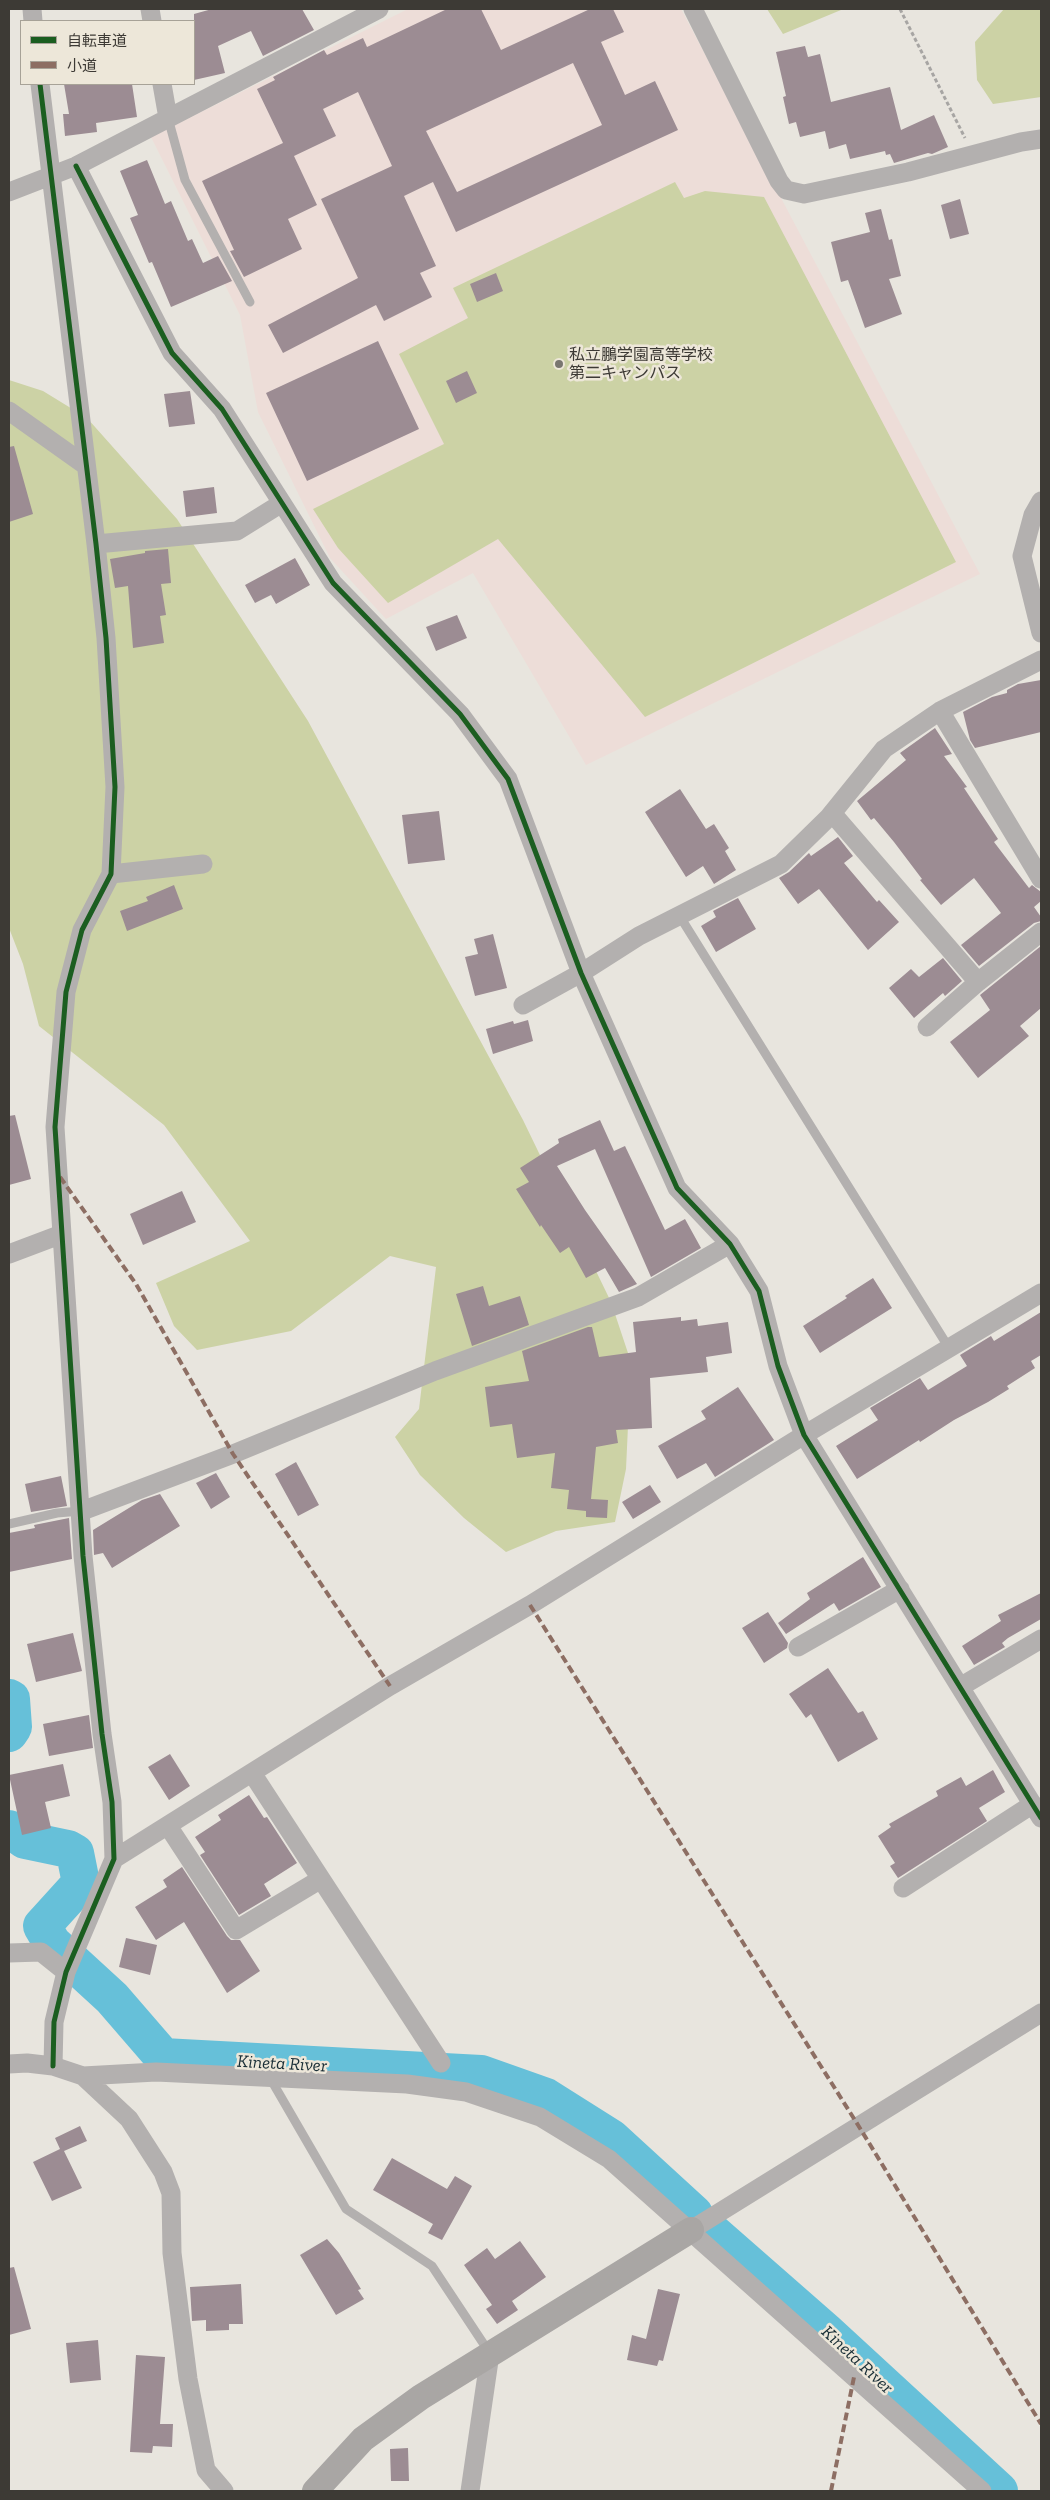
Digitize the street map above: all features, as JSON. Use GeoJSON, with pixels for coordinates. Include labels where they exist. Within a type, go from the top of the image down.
{"type":"FeatureCollection","features":[{"type":"Feature","properties":{"kind":"street"},"geometry":{"type":"LineString","coordinates":[[9,192],[50,178],[76,166],[379,9]]}},
{"type":"Feature","properties":{"kind":"street"},"geometry":{"type":"LineString","coordinates":[[693,9],[779,181],[786,190],[804,194],[908,172],[1021,142],[1041,139]]}},
{"type":"Feature","properties":{"kind":"street"},"geometry":{"type":"LineString","coordinates":[[40,85],[96,544],[106,638],[115,787],[111,874],[82,930],[66,992],[55,1128],[82,1511],[83,1556],[102,1734],[112,1802],[114,1860],[66,1972],[54,2022],[53,2066]]}},
{"type":"Feature","properties":{"kind":"street"},"geometry":{"type":"LineString","coordinates":[[162,85],[168,118]]}},
{"type":"Feature","properties":{"kind":"street"},"geometry":{"type":"LineString","coordinates":[[76,166],[172,353],[222,409],[333,583],[460,714],[508,779],[581,973],[677,1188],[730,1244],[759,1291],[778,1366],[804,1434],[1037,1811],[903,1888]]}},
{"type":"Feature","properties":{"kind":"street"},"geometry":{"type":"LineString","coordinates":[[9,411],[85,465]]}},
{"type":"Feature","properties":{"kind":"street"},"geometry":{"type":"LineString","coordinates":[[1041,501],[1034,515],[1022,556],[1041,633]]}},
{"type":"Feature","properties":{"kind":"street"},"geometry":{"type":"LineString","coordinates":[[96,544],[237,531],[282,503]]}},
{"type":"Feature","properties":{"kind":"street"},"geometry":{"type":"LineString","coordinates":[[523,1005],[581,973],[639,936],[781,864],[832,813],[884,749],[940,711],[1041,660]]}},
{"type":"Feature","properties":{"kind":"street"},"geometry":{"type":"LineString","coordinates":[[940,711],[1041,879]]}},
{"type":"Feature","properties":{"kind":"street"},"geometry":{"type":"LineString","coordinates":[[832,813],[978,982]]}},
{"type":"Feature","properties":{"kind":"street"},"geometry":{"type":"LineString","coordinates":[[111,874],[203,864]]}},
{"type":"Feature","properties":{"kind":"street"},"geometry":{"type":"LineString","coordinates":[[927,1027],[978,982],[1041,932]]}},
{"type":"Feature","properties":{"kind":"street"},"geometry":{"type":"LineString","coordinates":[[9,1254],[62,1234]]}},
{"type":"Feature","properties":{"kind":"street"},"geometry":{"type":"LineString","coordinates":[[82,1511],[233,1454],[434,1371],[638,1297],[730,1244]]}},
{"type":"Feature","properties":{"kind":"street"},"geometry":{"type":"LineString","coordinates":[[114,1860],[390,1686],[530,1605],[804,1434],[1041,1293]]}},
{"type":"Feature","properties":{"kind":"street"},"geometry":{"type":"LineString","coordinates":[[798,1647],[900,1590]]}},
{"type":"Feature","properties":{"kind":"street"},"geometry":{"type":"LineString","coordinates":[[960,1687],[1041,1639]]}},
{"type":"Feature","properties":{"kind":"street"},"geometry":{"type":"LineString","coordinates":[[252,1773],[441,2063]]}},
{"type":"Feature","properties":{"kind":"street"},"geometry":{"type":"LineString","coordinates":[[168,1826],[236,1930],[321,1879]]}},
{"type":"Feature","properties":{"kind":"street"},"geometry":{"type":"LineString","coordinates":[[9,1952],[41,1952],[66,1972]]}},
{"type":"Feature","properties":{"kind":"street"},"geometry":{"type":"LineString","coordinates":[[315,2491],[363,2439],[421,2397],[1041,2013]]}},
{"type":"Feature","properties":{"kind":"street"},"geometry":{"type":"LineString","coordinates":[[9,2064],[27,2063],[53,2066],[83,2076],[156,2072],[407,2084],[466,2092],[540,2117],[609,2159],[982,2491]]}},
{"type":"Feature","properties":{"kind":"street"},"geometry":{"type":"LineString","coordinates":[[83,2076],[129,2119],[163,2172],[171,2193],[172,2252],[188,2379],[206,2470],[224,2491]]}},
{"type":"Feature","properties":{"kind":"street"},"geometry":{"type":"LineString","coordinates":[[470,2491],[490,2354]]}},
{"type":"Feature","properties":{"kind":"lane"},"geometry":{"type":"LineString","coordinates":[[168,118],[185,180],[250,302]]}},
{"type":"Feature","properties":{"kind":"lane"},"geometry":{"type":"LineString","coordinates":[[680,916],[948,1348]]}},
{"type":"Feature","properties":{"kind":"lane"},"geometry":{"type":"LineString","coordinates":[[9,1524],[57,1513],[82,1511]]}},
{"type":"Feature","properties":{"kind":"lane"},"geometry":{"type":"LineString","coordinates":[[270,2078],[346,2209],[432,2266],[490,2354]]}},
{"type":"Feature","properties":{"kind":"path"},"geometry":{"type":"LineString","coordinates":[[900,9],[974,155]]}},
{"type":"Feature","properties":{"kind":"shaded area","name":"私立鵬学園高等学校 第二キャンパス"},"geometry":{"type":"Polygon","coordinates":[[[408,9],[681,9],[980,574],[586,765],[473,573],[386,619],[330,558],[258,412],[240,315],[151,137],[408,9]]]}},
{"type":"Feature","properties":{"kind":"green space"},"geometry":{"type":"Polygon","coordinates":[[[767,9],[841,9],[841,10],[783,34],[767,9]]]}},
{"type":"Feature","properties":{"kind":"green space"},"geometry":{"type":"Polygon","coordinates":[[[1004,9],[1041,9],[1041,97],[993,104],[977,80],[975,42],[1004,9]]]}},
{"type":"Feature","properties":{"kind":"green space"},"geometry":{"type":"Polygon","coordinates":[[[675,182],[684,198],[705,191],[764,197],[956,562],[645,717],[498,539],[388,603],[338,548],[313,509],[444,444],[399,354],[468,318],[453,288],[675,182]]]}},
{"type":"Feature","properties":{"kind":"green space"},"geometry":{"type":"Polygon","coordinates":[[[9,380],[43,391],[87,418],[177,519],[308,721],[523,1120],[611,1302],[631,1362],[626,1469],[615,1522],[556,1531],[506,1552],[464,1518],[420,1475],[395,1437],[419,1409],[436,1267],[390,1256],[291,1331],[197,1350],[174,1326],[156,1283],[250,1241],[164,1125],[39,1026],[23,964],[9,928],[9,380]]]}},
{"type":"Feature","properties":{"kind":"building"},"geometry":{"type":"Polygon","coordinates":[[[212,9],[302,9],[314,30],[263,56],[251,31],[218,46],[225,73],[195,80],[194,14],[212,9]]]}},
{"type":"Feature","properties":{"kind":"building"},"geometry":{"type":"Polygon","coordinates":[[[447,9],[481,9],[501,50],[590,9],[613,9],[624,32],[601,42],[625,95],[655,81],[678,130],[456,232],[433,182],[404,196],[436,266],[420,273],[432,297],[384,321],[376,305],[283,353],[268,325],[358,278],[321,199],[392,166],[358,92],[323,109],[336,136],[294,156],[317,205],[288,219],[302,249],[244,277],[230,251],[234,250],[202,181],[283,143],[257,89],[275,80],[273,77],[324,50],[327,55],[363,38],[367,47],[447,9]],[[573,63],[426,131],[457,192],[602,125],[573,63]]]}},
{"type":"Feature","properties":{"kind":"building"},"geometry":{"type":"Polygon","coordinates":[[[805,46],[808,57],[820,54],[831,102],[890,87],[901,130],[934,115],[948,147],[932,154],[928,153],[894,163],[890,154],[886,155],[885,151],[850,159],[846,144],[829,149],[825,131],[800,137],[796,122],[789,124],[783,97],[786,96],[776,52],[805,46]]]}},
{"type":"Feature","properties":{"kind":"building"},"geometry":{"type":"Polygon","coordinates":[[[64,85],[132,85],[137,117],[96,123],[97,132],[65,136],[63,114],[69,114],[64,85]]]}},
{"type":"Feature","properties":{"kind":"building"},"geometry":{"type":"Polygon","coordinates":[[[147,160],[165,204],[171,201],[188,241],[192,239],[203,263],[218,256],[232,281],[171,307],[152,262],[149,263],[130,218],[138,215],[120,171],[147,160]]]}},
{"type":"Feature","properties":{"kind":"building"},"geometry":{"type":"Polygon","coordinates":[[[960,199],[969,234],[950,239],[941,205],[960,199]]]}},
{"type":"Feature","properties":{"kind":"building"},"geometry":{"type":"Polygon","coordinates":[[[881,209],[889,240],[892,239],[901,276],[889,279],[902,314],[865,328],[848,280],[841,282],[831,242],[870,232],[865,213],[881,209]]]}},
{"type":"Feature","properties":{"kind":"building"},"geometry":{"type":"Polygon","coordinates":[[[496,273],[503,291],[477,302],[470,284],[496,273]]]}},
{"type":"Feature","properties":{"kind":"building"},"geometry":{"type":"Polygon","coordinates":[[[378,341],[419,429],[307,481],[266,393],[378,341]]]}},
{"type":"Feature","properties":{"kind":"building"},"geometry":{"type":"Polygon","coordinates":[[[467,371],[477,393],[456,403],[446,381],[467,371]]]}},
{"type":"Feature","properties":{"kind":"building"},"geometry":{"type":"Polygon","coordinates":[[[190,391],[195,424],[169,427],[164,394],[190,391]]]}},
{"type":"Feature","properties":{"kind":"building"},"geometry":{"type":"Polygon","coordinates":[[[14,446],[33,514],[9,522],[9,447],[14,446]]]}},
{"type":"Feature","properties":{"kind":"building"},"geometry":{"type":"Polygon","coordinates":[[[214,487],[217,513],[186,517],[183,491],[214,487]]]}},
{"type":"Feature","properties":{"kind":"building"},"geometry":{"type":"Polygon","coordinates":[[[168,549],[171,583],[161,584],[166,615],[160,616],[164,643],[133,648],[128,586],[115,588],[110,559],[145,553],[145,551],[168,549]]]}},
{"type":"Feature","properties":{"kind":"building"},"geometry":{"type":"Polygon","coordinates":[[[295,558],[310,585],[276,604],[271,595],[255,603],[245,585],[295,558]]]}},
{"type":"Feature","properties":{"kind":"building"},"geometry":{"type":"Polygon","coordinates":[[[457,615],[467,638],[436,651],[426,627],[457,615]]]}},
{"type":"Feature","properties":{"kind":"building"},"geometry":{"type":"Polygon","coordinates":[[[1041,680],[1041,732],[975,748],[970,740],[963,712],[992,697],[1007,693],[1007,690],[1018,684],[1041,680]]]}},
{"type":"Feature","properties":{"kind":"building"},"geometry":{"type":"Polygon","coordinates":[[[935,728],[952,754],[944,756],[967,787],[964,788],[998,839],[994,842],[1029,888],[1032,885],[1041,892],[1041,901],[1034,907],[1041,917],[1041,921],[1034,923],[979,966],[961,945],[1001,913],[974,878],[941,905],[920,880],[922,879],[894,842],[874,818],[871,820],[857,801],[906,760],[900,753],[935,728]]]}},
{"type":"Feature","properties":{"kind":"building"},"geometry":{"type":"Polygon","coordinates":[[[680,789],[706,829],[714,824],[729,848],[725,851],[736,870],[714,884],[703,866],[686,877],[645,812],[680,789]]]}},
{"type":"Feature","properties":{"kind":"building"},"geometry":{"type":"Polygon","coordinates":[[[439,811],[445,860],[408,864],[402,815],[439,811]]]}},
{"type":"Feature","properties":{"kind":"building"},"geometry":{"type":"Polygon","coordinates":[[[838,837],[853,856],[844,863],[877,902],[879,900],[899,922],[868,950],[819,889],[798,904],[779,878],[789,872],[809,853],[811,856],[838,837]]]}},
{"type":"Feature","properties":{"kind":"building"},"geometry":{"type":"Polygon","coordinates":[[[174,885],[183,909],[127,931],[120,911],[148,901],[146,897],[174,885]]]}},
{"type":"Feature","properties":{"kind":"building"},"geometry":{"type":"Polygon","coordinates":[[[738,898],[756,929],[716,952],[701,926],[716,917],[713,911],[738,898]]]}},
{"type":"Feature","properties":{"kind":"building"},"geometry":{"type":"Polygon","coordinates":[[[493,934],[507,988],[475,996],[465,957],[478,954],[474,939],[493,934]]]}},
{"type":"Feature","properties":{"kind":"building"},"geometry":{"type":"Polygon","coordinates":[[[1041,946],[1041,1008],[1020,1026],[1029,1036],[978,1078],[950,1042],[990,1010],[980,995],[1041,946]]]}},
{"type":"Feature","properties":{"kind":"building"},"geometry":{"type":"Polygon","coordinates":[[[943,958],[962,981],[945,996],[943,993],[914,1018],[889,988],[911,969],[919,977],[943,958]]]}},
{"type":"Feature","properties":{"kind":"building"},"geometry":{"type":"Polygon","coordinates":[[[528,1020],[533,1041],[493,1054],[486,1029],[513,1021],[514,1024],[528,1020]]]}},
{"type":"Feature","properties":{"kind":"building"},"geometry":{"type":"Polygon","coordinates":[[[15,1115],[31,1179],[9,1185],[9,1116],[15,1115]]]}},
{"type":"Feature","properties":{"kind":"building"},"geometry":{"type":"Polygon","coordinates":[[[600,1120],[614,1151],[625,1146],[665,1230],[685,1219],[701,1248],[651,1277],[595,1149],[557,1166],[585,1210],[637,1284],[619,1292],[605,1268],[586,1278],[569,1247],[560,1253],[541,1225],[540,1227],[516,1189],[529,1182],[520,1168],[559,1143],[558,1139],[600,1120]]]}},
{"type":"Feature","properties":{"kind":"building"},"geometry":{"type":"Polygon","coordinates":[[[182,1191],[196,1222],[143,1245],[130,1214],[182,1191]]]}},
{"type":"Feature","properties":{"kind":"building"},"geometry":{"type":"Polygon","coordinates":[[[873,1278],[892,1308],[820,1353],[803,1326],[847,1298],[845,1296],[873,1278]]]}},
{"type":"Feature","properties":{"kind":"building"},"geometry":{"type":"Polygon","coordinates":[[[483,1286],[489,1306],[520,1296],[529,1325],[472,1346],[456,1294],[483,1286]]]}},
{"type":"Feature","properties":{"kind":"building"},"geometry":{"type":"Polygon","coordinates":[[[1041,1312],[1041,1355],[1031,1361],[1035,1368],[1007,1386],[1009,1389],[954,1420],[920,1442],[919,1440],[857,1479],[836,1446],[878,1420],[870,1408],[920,1378],[928,1390],[967,1366],[960,1355],[991,1336],[994,1341],[1041,1312]]]}},
{"type":"Feature","properties":{"kind":"building"},"geometry":{"type":"Polygon","coordinates":[[[681,1317],[681,1321],[697,1319],[698,1326],[728,1322],[732,1353],[706,1357],[708,1372],[650,1378],[652,1428],[616,1430],[618,1443],[596,1447],[591,1499],[608,1500],[607,1518],[586,1517],[586,1511],[567,1509],[569,1490],[551,1488],[555,1453],[517,1458],[512,1424],[490,1427],[485,1387],[529,1381],[522,1351],[588,1327],[592,1327],[599,1357],[636,1352],[633,1322],[681,1317]]]}},
{"type":"Feature","properties":{"kind":"building"},"geometry":{"type":"Polygon","coordinates":[[[738,1387],[774,1440],[715,1477],[706,1463],[677,1479],[658,1446],[706,1419],[701,1411],[738,1387]]]}},
{"type":"Feature","properties":{"kind":"building"},"geometry":{"type":"Polygon","coordinates":[[[296,1462],[319,1505],[298,1516],[275,1474],[296,1462]]]}},
{"type":"Feature","properties":{"kind":"building"},"geometry":{"type":"Polygon","coordinates":[[[216,1473],[230,1497],[211,1509],[196,1483],[216,1473]]]}},
{"type":"Feature","properties":{"kind":"building"},"geometry":{"type":"Polygon","coordinates":[[[61,1476],[67,1506],[31,1512],[25,1484],[61,1476]]]}},
{"type":"Feature","properties":{"kind":"building"},"geometry":{"type":"Polygon","coordinates":[[[650,1485],[661,1502],[633,1519],[622,1502],[650,1485]]]}},
{"type":"Feature","properties":{"kind":"building"},"geometry":{"type":"Polygon","coordinates":[[[160,1494],[180,1526],[112,1568],[103,1553],[94,1555],[93,1530],[142,1500],[160,1494]]]}},
{"type":"Feature","properties":{"kind":"building"},"geometry":{"type":"Polygon","coordinates":[[[69,1518],[72,1559],[9,1572],[9,1533],[35,1528],[34,1525],[69,1518]]]}},
{"type":"Feature","properties":{"kind":"building"},"geometry":{"type":"Polygon","coordinates":[[[863,1557],[881,1587],[839,1611],[834,1603],[786,1634],[778,1623],[810,1599],[807,1593],[863,1557]]]}},
{"type":"Feature","properties":{"kind":"building"},"geometry":{"type":"Polygon","coordinates":[[[1041,1593],[1041,1619],[1008,1638],[1002,1643],[1005,1647],[974,1665],[962,1646],[1001,1621],[998,1615],[1041,1593]]]}},
{"type":"Feature","properties":{"kind":"building"},"geometry":{"type":"Polygon","coordinates":[[[768,1612],[788,1643],[787,1648],[764,1663],[742,1628],[768,1612]]]}},
{"type":"Feature","properties":{"kind":"building"},"geometry":{"type":"Polygon","coordinates":[[[73,1633],[82,1671],[36,1682],[27,1644],[73,1633]]]}},
{"type":"Feature","properties":{"kind":"building"},"geometry":{"type":"Polygon","coordinates":[[[828,1668],[858,1713],[863,1711],[878,1739],[838,1762],[811,1714],[806,1718],[789,1694],[828,1668]]]}},
{"type":"Feature","properties":{"kind":"building"},"geometry":{"type":"Polygon","coordinates":[[[89,1715],[93,1748],[49,1756],[43,1724],[89,1715]]]}},
{"type":"Feature","properties":{"kind":"building"},"geometry":{"type":"Polygon","coordinates":[[[170,1754],[190,1786],[169,1800],[148,1767],[170,1754]]]}},
{"type":"Feature","properties":{"kind":"building"},"geometry":{"type":"Polygon","coordinates":[[[63,1764],[70,1796],[45,1802],[51,1828],[22,1835],[9,1775],[63,1764]]]}},
{"type":"Feature","properties":{"kind":"building"},"geometry":{"type":"Polygon","coordinates":[[[993,1770],[1005,1792],[979,1808],[987,1821],[898,1878],[890,1866],[895,1863],[878,1836],[891,1827],[889,1824],[938,1796],[936,1791],[961,1777],[966,1786],[993,1770]]]}},
{"type":"Feature","properties":{"kind":"building"},"geometry":{"type":"Polygon","coordinates":[[[249,1795],[264,1818],[267,1817],[297,1863],[264,1884],[271,1896],[239,1915],[200,1855],[205,1852],[195,1837],[221,1820],[218,1815],[249,1795]]]}},
{"type":"Feature","properties":{"kind":"building"},"geometry":{"type":"Polygon","coordinates":[[[182,1867],[227,1936],[231,1940],[240,1940],[260,1971],[227,1993],[184,1922],[156,1940],[135,1907],[167,1887],[163,1880],[182,1867]]]}},
{"type":"Feature","properties":{"kind":"building"},"geometry":{"type":"Polygon","coordinates":[[[126,1938],[157,1945],[150,1975],[119,1967],[126,1938]]]}},
{"type":"Feature","properties":{"kind":"building"},"geometry":{"type":"Polygon","coordinates":[[[80,2126],[87,2141],[64,2151],[82,2188],[52,2201],[33,2162],[60,2149],[55,2138],[80,2126]]]}},
{"type":"Feature","properties":{"kind":"building"},"geometry":{"type":"Polygon","coordinates":[[[392,2158],[447,2189],[455,2176],[472,2186],[442,2240],[428,2233],[433,2224],[373,2190],[392,2158]]]}},
{"type":"Feature","properties":{"kind":"building"},"geometry":{"type":"Polygon","coordinates":[[[327,2239],[339,2253],[361,2289],[358,2290],[364,2299],[336,2315],[300,2255],[327,2239]]]}},
{"type":"Feature","properties":{"kind":"building"},"geometry":{"type":"Polygon","coordinates":[[[520,2241],[546,2277],[512,2301],[518,2310],[497,2324],[486,2309],[492,2305],[464,2265],[487,2248],[495,2259],[520,2241]]]}},
{"type":"Feature","properties":{"kind":"building"},"geometry":{"type":"Polygon","coordinates":[[[14,2267],[31,2329],[9,2335],[9,2268],[14,2267]]]}},
{"type":"Feature","properties":{"kind":"building"},"geometry":{"type":"Polygon","coordinates":[[[241,2284],[243,2324],[229,2324],[229,2330],[206,2331],[206,2320],[192,2321],[190,2287],[241,2284]]]}},
{"type":"Feature","properties":{"kind":"building"},"geometry":{"type":"Polygon","coordinates":[[[658,2289],[680,2294],[663,2361],[659,2360],[657,2366],[627,2360],[632,2335],[646,2339],[658,2289]]]}},
{"type":"Feature","properties":{"kind":"building"},"geometry":{"type":"Polygon","coordinates":[[[98,2340],[101,2380],[70,2383],[66,2343],[98,2340]]]}},
{"type":"Feature","properties":{"kind":"building"},"geometry":{"type":"Polygon","coordinates":[[[136,2355],[165,2357],[160,2424],[173,2424],[172,2447],[153,2446],[152,2453],[130,2452],[136,2355]]]}},
{"type":"Feature","properties":{"kind":"building"},"geometry":{"type":"Polygon","coordinates":[[[408,2448],[409,2481],[391,2481],[390,2449],[408,2448]]]}},
{"type":"Feature","properties":{"kind":"waterway","name":"Kineta River"},"geometry":{"type":"LineString","coordinates":[[9,1698],[11,1699],[13,1727],[9,1733]]}},
{"type":"Feature","properties":{"kind":"waterway","name":"Kineta River"},"geometry":{"type":"LineString","coordinates":[[9,1829],[25,1840],[68,1849],[75,1853],[81,1883],[42,1926],[52,1943],[112,1998],[163,2057],[481,2074],[546,2097],[611,2138],[694,2214]]}},
{"type":"Feature","properties":{"kind":"waterway","name":"Kineta River"},"geometry":{"type":"LineString","coordinates":[[712,2232],[825,2331],[999,2491]]}},
{"type":"Feature","properties":{"kind":"marked path"},"geometry":{"type":"LineString","coordinates":[[60,1177],[136,1284],[233,1454],[390,1686]]}},
{"type":"Feature","properties":{"kind":"marked path"},"geometry":{"type":"LineString","coordinates":[[530,1605],[858,2125],[1041,2424]]}},
{"type":"Feature","properties":{"kind":"marked path"},"geometry":{"type":"LineString","coordinates":[[831,2491],[854,2377]]}},
{"type":"Feature","properties":{"kind":"cycle path"},"geometry":{"type":"LineString","coordinates":[[40,85],[96,544],[106,638],[115,787],[111,874],[82,930],[66,992],[55,1127],[83,1556],[102,1734],[112,1802],[114,1859],[66,1972],[54,2022],[53,2066]]}},
{"type":"Feature","properties":{"kind":"cycle path"},"geometry":{"type":"LineString","coordinates":[[76,166],[172,353],[222,409],[333,583],[460,714],[508,779],[581,973],[677,1188],[730,1244],[759,1291],[778,1366],[804,1435],[1041,1818]]}},
{"type":"Feature","properties":{"kind":"place","name":"私立鵬学園高等学校 第二キャンパス"},"geometry":{"type":"Point","coordinates":[559,364]}}]}
